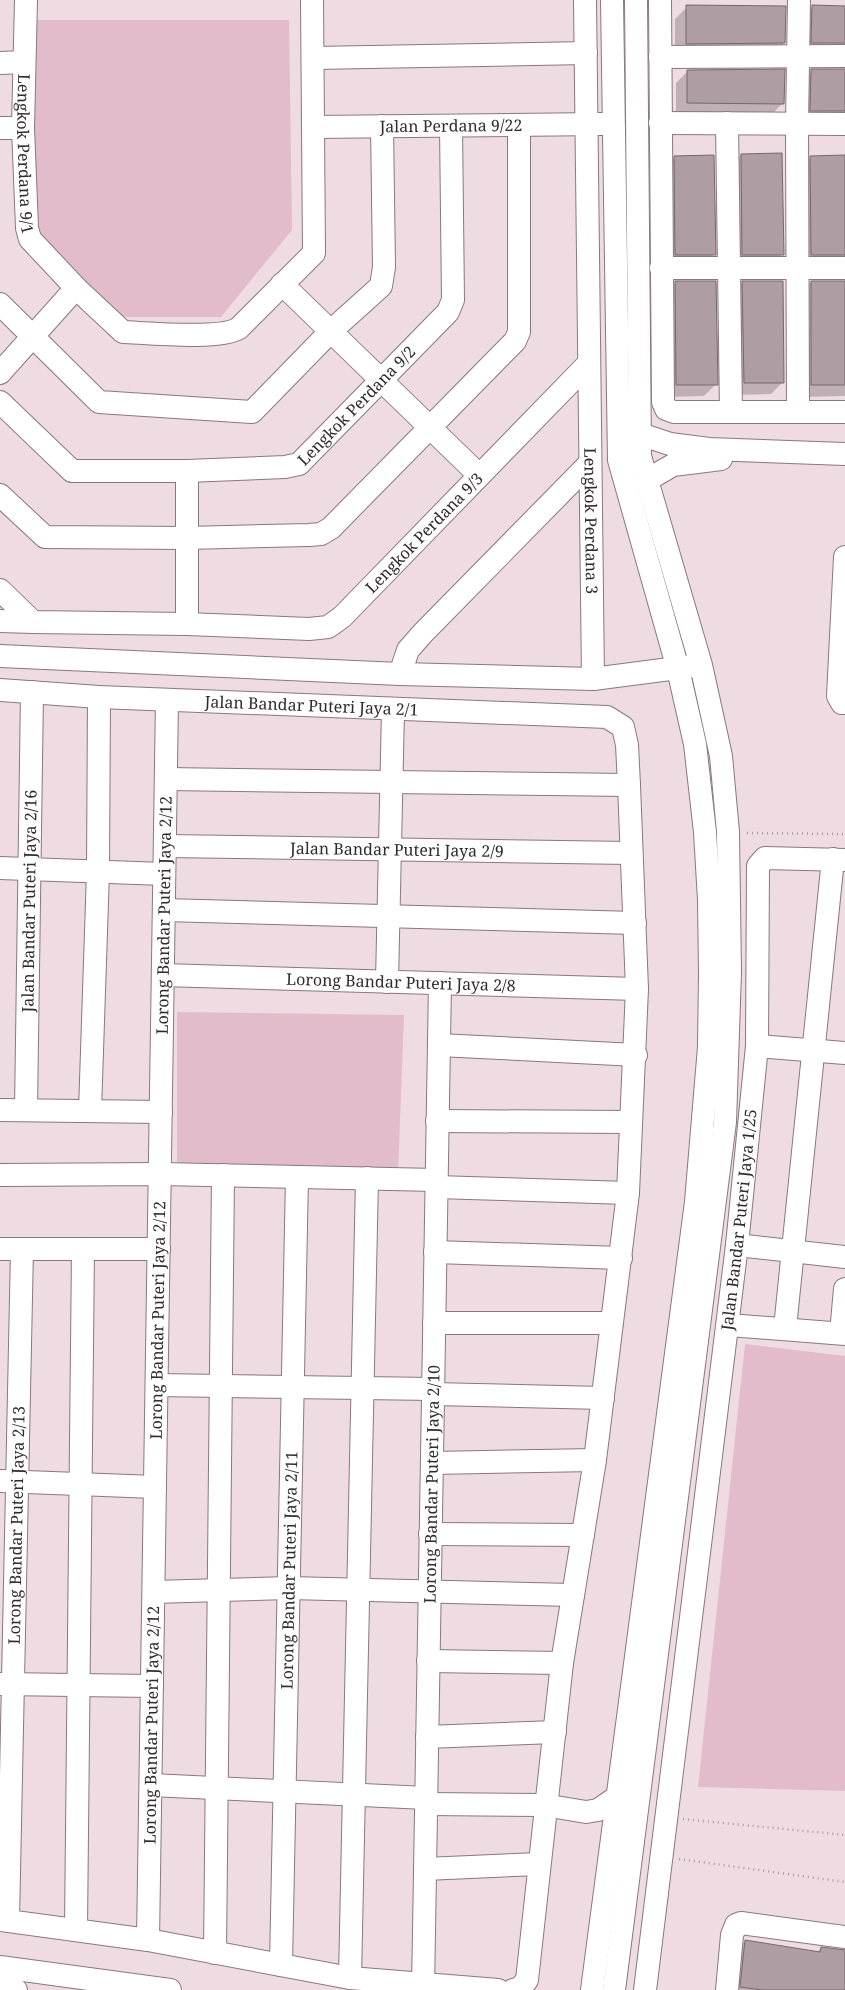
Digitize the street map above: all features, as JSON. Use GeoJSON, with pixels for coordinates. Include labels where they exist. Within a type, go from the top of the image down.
{"type":"FeatureCollection","features":[{"type":"Feature","properties":{"kind":"street","name":"Lengkok Perdana 9/1"},"geometry":{"type":"LineString","coordinates":[[26,0],[23,128],[27,228],[30,239],[76,288],[123,332],[211,334],[231,333],[314,253],[312,0]]}},
{"type":"Feature","properties":{"kind":"street"},"geometry":{"type":"LineString","coordinates":[[585,0],[589,363]]}},
{"type":"Feature","properties":{"kind":"street"},"geometry":{"type":"LineString","coordinates":[[612,0],[619,460],[678,669],[695,744],[705,832],[709,900],[709,1047],[696,1202],[614,1990]]}},
{"type":"Feature","properties":{"kind":"street"},"geometry":{"type":"LineString","coordinates":[[592,1990],[617,1798],[664,1516],[725,1122],[730,972],[728,832],[721,756],[701,665],[640,456],[636,0]]}},
{"type":"Feature","properties":{"kind":"street"},"geometry":{"type":"LineString","coordinates":[[660,0],[661,268],[663,402],[666,409],[674,412],[845,412]]}},
{"type":"Feature","properties":{"kind":"street"},"geometry":{"type":"LineString","coordinates":[[798,412],[797,124],[799,0]]}},
{"type":"Feature","properties":{"kind":"street"},"geometry":{"type":"LineString","coordinates":[[313,58],[586,53]]}},
{"type":"Feature","properties":{"kind":"street"},"geometry":{"type":"LineString","coordinates":[[660,57],[845,56]]}},
{"type":"Feature","properties":{"kind":"street"},"geometry":{"type":"LineString","coordinates":[[0,63],[24,62]]}},
{"type":"Feature","properties":{"kind":"street"},"geometry":{"type":"LineString","coordinates":[[660,123],[845,124]]}},
{"type":"Feature","properties":{"kind":"street"},"geometry":{"type":"LineString","coordinates":[[727,123],[731,412]]}},
{"type":"Feature","properties":{"kind":"street","name":"Jalan Perdana 9/22"},"geometry":{"type":"LineString","coordinates":[[313,127],[614,124]]}},
{"type":"Feature","properties":{"kind":"street"},"geometry":{"type":"LineString","coordinates":[[0,495],[45,536],[187,538],[320,534],[331,528],[515,341],[519,332],[520,125]]}},
{"type":"Feature","properties":{"kind":"street"},"geometry":{"type":"LineString","coordinates":[[0,304],[99,402],[252,412],[331,331],[381,286],[384,267],[382,126]]}},
{"type":"Feature","properties":{"kind":"street","name":"Lengkok Perdana 9/2"},"geometry":{"type":"LineString","coordinates":[[0,402],[72,471],[187,471],[285,467],[299,464],[448,312],[453,300],[450,126]]}},
{"type":"Feature","properties":{"kind":"street"},"geometry":{"type":"LineString","coordinates":[[0,128],[23,128]]}},
{"type":"Feature","properties":{"kind":"street"},"geometry":{"type":"LineString","coordinates":[[661,268],[845,268]]}},
{"type":"Feature","properties":{"kind":"street"},"geometry":{"type":"LineString","coordinates":[[282,284],[479,475]]}},
{"type":"Feature","properties":{"kind":"street"},"geometry":{"type":"LineString","coordinates":[[0,373],[76,288]]}},
{"type":"Feature","properties":{"kind":"street","name":"Lengkok Perdana 3"},"geometry":{"type":"LineString","coordinates":[[589,363],[593,679]]}},
{"type":"Feature","properties":{"kind":"street","name":"Lengkok Perdana 9/3"},"geometry":{"type":"LineString","coordinates":[[0,621],[187,624],[309,629],[328,627],[342,616],[589,363]]}},
{"type":"Feature","properties":{"kind":"street"},"geometry":{"type":"LineString","coordinates":[[640,434],[670,444],[799,454]]}},
{"type":"Feature","properties":{"kind":"street"},"geometry":{"type":"LineString","coordinates":[[647,480],[673,465],[707,460],[799,454],[845,454]]}},
{"type":"Feature","properties":{"kind":"street"},"geometry":{"type":"LineString","coordinates":[[400,674],[408,650],[423,633],[590,462]]}},
{"type":"Feature","properties":{"kind":"street"},"geometry":{"type":"LineString","coordinates":[[187,471],[187,624]]}},
{"type":"Feature","properties":{"kind":"street"},"geometry":{"type":"LineString","coordinates":[[845,557],[838,696],[842,703],[845,703]]}},
{"type":"Feature","properties":{"kind":"street"},"geometry":{"type":"LineString","coordinates":[[0,590],[34,622]]}},
{"type":"Feature","properties":{"kind":"street"},"geometry":{"type":"LineString","coordinates":[[0,656],[400,674],[593,679],[701,665]]}},
{"type":"Feature","properties":{"kind":"street","name":"Jalan Bandar Puteri Jaya 2/1"},"geometry":{"type":"LineString","coordinates":[[0,690],[99,697],[607,717],[622,727],[627,745],[629,785]]}},
{"type":"Feature","properties":{"kind":"street","name":"Jalan Bandar Puteri Jaya 2/16"},"geometry":{"type":"LineString","coordinates":[[26,1110],[32,692]]}},
{"type":"Feature","properties":{"kind":"street"},"geometry":{"type":"LineString","coordinates":[[90,1111],[98,872],[99,697]]}},
{"type":"Feature","properties":{"kind":"street","name":"Lorong Bandar Puteri Jaya 2/12"},"geometry":{"type":"LineString","coordinates":[[148,1940],[167,700]]}},
{"type":"Feature","properties":{"kind":"street"},"geometry":{"type":"LineString","coordinates":[[387,982],[392,710]]}},
{"type":"Feature","properties":{"kind":"street"},"geometry":{"type":"LineString","coordinates":[[166,779],[629,785],[637,989],[636,1055],[628,1193],[595,1460],[562,1663],[555,1732],[544,1805],[526,1980],[520,1988],[513,1990]]}},
{"type":"Feature","properties":{"kind":"street","name":"Jalan Bandar Puteri Jaya 2/9"},"geometry":{"type":"LineString","coordinates":[[164,846],[631,854]]}},
{"type":"Feature","properties":{"kind":"street","name":"Jalan Bandar Puteri Jaya 1/25"},"geometry":{"type":"LineString","coordinates":[[645,1990],[729,1325],[757,1046],[758,866],[765,858],[839,860]]}},
{"type":"Feature","properties":{"kind":"street"},"geometry":{"type":"LineString","coordinates":[[785,1328],[814,1050],[839,860]]}},
{"type":"Feature","properties":{"kind":"street"},"geometry":{"type":"LineString","coordinates":[[0,868],[164,874]]}},
{"type":"Feature","properties":{"kind":"street"},"geometry":{"type":"LineString","coordinates":[[164,910],[635,923]]}},
{"type":"Feature","properties":{"kind":"street","name":"Lorong Bandar Puteri Jaya 2/8"},"geometry":{"type":"LineString","coordinates":[[163,975],[637,989]]}},
{"type":"Feature","properties":{"kind":"street","name":"Lorong Bandar Puteri Jaya 2/10"},"geometry":{"type":"LineString","coordinates":[[423,1987],[440,983]]}},
{"type":"Feature","properties":{"kind":"street"},"geometry":{"type":"LineString","coordinates":[[439,1045],[636,1055]]}},
{"type":"Feature","properties":{"kind":"street"},"geometry":{"type":"LineString","coordinates":[[757,1046],[845,1053]]}},
{"type":"Feature","properties":{"kind":"street"},"geometry":{"type":"LineString","coordinates":[[0,1110],[160,1112]]}},
{"type":"Feature","properties":{"kind":"street"},"geometry":{"type":"LineString","coordinates":[[437,1121],[631,1122]]}},
{"type":"Feature","properties":{"kind":"street"},"geometry":{"type":"LineString","coordinates":[[0,1175],[160,1174],[367,1178],[628,1193]]}},
{"type":"Feature","properties":{"kind":"street"},"geometry":{"type":"LineString","coordinates":[[215,1953],[224,1176]]}},
{"type":"Feature","properties":{"kind":"street","name":"Lorong Bandar Puteri Jaya 2/11"},"geometry":{"type":"LineString","coordinates":[[281,1964],[297,1177]]}},
{"type":"Feature","properties":{"kind":"street"},"geometry":{"type":"LineString","coordinates":[[350,1978],[367,1178]]}},
{"type":"Feature","properties":{"kind":"street"},"geometry":{"type":"LineString","coordinates":[[737,1245],[845,1257]]}},
{"type":"Feature","properties":{"kind":"street"},"geometry":{"type":"LineString","coordinates":[[11,1249],[159,1249]]}},
{"type":"Feature","properties":{"kind":"street","name":"Lorong Bandar Puteri Jaya 2/13"},"geometry":{"type":"LineString","coordinates":[[4,1920],[11,1249]]}},
{"type":"Feature","properties":{"kind":"street"},"geometry":{"type":"LineString","coordinates":[[76,1929],[83,1249]]}},
{"type":"Feature","properties":{"kind":"street"},"geometry":{"type":"LineString","coordinates":[[435,1252],[621,1258]]}},
{"type":"Feature","properties":{"kind":"street"},"geometry":{"type":"LineString","coordinates":[[729,1325],[843,1334],[845,1290]]}},
{"type":"Feature","properties":{"kind":"street"},"geometry":{"type":"LineString","coordinates":[[434,1323],[611,1323]]}},
{"type":"Feature","properties":{"kind":"street"},"geometry":{"type":"LineString","coordinates":[[156,1385],[362,1388],[603,1398]]}},
{"type":"Feature","properties":{"kind":"street"},"geometry":{"type":"LineString","coordinates":[[432,1463],[595,1460]]}},
{"type":"Feature","properties":{"kind":"street"},"geometry":{"type":"LineString","coordinates":[[8,1482],[155,1487]]}},
{"type":"Feature","properties":{"kind":"street"},"geometry":{"type":"LineString","coordinates":[[664,1516],[704,1523]]}},
{"type":"Feature","properties":{"kind":"street"},"geometry":{"type":"LineString","coordinates":[[430,1534],[583,1535]]}},
{"type":"Feature","properties":{"kind":"street"},"geometry":{"type":"LineString","coordinates":[[154,1592],[288,1588],[429,1593],[573,1595]]}},
{"type":"Feature","properties":{"kind":"street"},"geometry":{"type":"LineString","coordinates":[[428,1661],[562,1663]]}},
{"type":"Feature","properties":{"kind":"street"},"geometry":{"type":"LineString","coordinates":[[7,1684],[152,1686]]}},
{"type":"Feature","properties":{"kind":"street"},"geometry":{"type":"LineString","coordinates":[[427,1737],[555,1732]]}},
{"type":"Feature","properties":{"kind":"street"},"geometry":{"type":"LineString","coordinates":[[150,1785],[426,1801],[544,1805],[586,1812],[598,1810],[617,1798]]}},
{"type":"Feature","properties":{"kind":"street"},"geometry":{"type":"LineString","coordinates":[[424,1869],[539,1864]]}},
{"type":"Feature","properties":{"kind":"street"},"geometry":{"type":"LineString","coordinates":[[4,1920],[148,1940],[350,1978],[423,1987],[498,1990]]}},
{"type":"Feature","properties":{"kind":"street"},"geometry":{"type":"LineString","coordinates":[[727,1990],[732,1935],[736,1925],[741,1923],[845,1937]]}},
{"type":"Feature","properties":{"kind":"street"},"geometry":{"type":"LineString","coordinates":[[0,1967],[170,1990]]}},
{"type":"Feature","properties":{"kind":"street"},"geometry":{"type":"LineString","coordinates":[[0,1988],[16,1990]]}},
{"type":"Feature","properties":{"kind":"path"},"geometry":{"type":"LineString","coordinates":[[728,832],[845,834]]}},
{"type":"Feature","properties":{"kind":"path"},"geometry":{"type":"LineString","coordinates":[[667,1817],[845,1835]]}},
{"type":"Feature","properties":{"kind":"path"},"geometry":{"type":"LineString","coordinates":[[663,1856],[845,1882]]}},
{"type":"Feature","properties":{"kind":"shaded area"},"geometry":{"type":"Polygon","coordinates":[[[35,20],[289,20],[292,230],[221,317],[124,317],[40,240],[30,127],[35,20]]]}},
{"type":"Feature","properties":{"kind":"shaded area"},"geometry":{"type":"Polygon","coordinates":[[[177,1012],[404,1015],[398,1175],[177,1167],[177,1012]]]}},
{"type":"Feature","properties":{"kind":"shaded area"},"geometry":{"type":"Polygon","coordinates":[[[745,1344],[845,1356],[845,1791],[698,1787],[745,1344]]]}},
{"type":"Feature","properties":{"kind":"building"},"geometry":{"type":"Polygon","coordinates":[[[686,5],[786,6],[785,43],[686,44],[686,5]]]}},
{"type":"Feature","properties":{"kind":"building"},"geometry":{"type":"Polygon","coordinates":[[[812,5],[845,6],[845,43],[811,43],[812,5]]]}},
{"type":"Feature","properties":{"kind":"building"},"geometry":{"type":"Polygon","coordinates":[[[785,69],[784,104],[687,103],[687,70],[785,69]]]}},
{"type":"Feature","properties":{"kind":"building"},"geometry":{"type":"Polygon","coordinates":[[[811,69],[845,69],[845,111],[810,111],[811,69]]]}},
{"type":"Feature","properties":{"kind":"building"},"geometry":{"type":"Polygon","coordinates":[[[782,153],[784,255],[742,255],[741,154],[782,153]]]}},
{"type":"Feature","properties":{"kind":"building"},"geometry":{"type":"Polygon","coordinates":[[[714,155],[716,255],[675,255],[674,156],[714,155]]]}},
{"type":"Feature","properties":{"kind":"building"},"geometry":{"type":"Polygon","coordinates":[[[845,155],[845,255],[811,255],[810,156],[845,155]]]}},
{"type":"Feature","properties":{"kind":"building"},"geometry":{"type":"Polygon","coordinates":[[[675,281],[716,281],[718,385],[676,385],[675,281]]]}},
{"type":"Feature","properties":{"kind":"building"},"geometry":{"type":"Polygon","coordinates":[[[742,281],[783,281],[784,383],[744,383],[742,281]]]}},
{"type":"Feature","properties":{"kind":"building"},"geometry":{"type":"Polygon","coordinates":[[[811,281],[845,281],[845,385],[811,385],[811,281]]]}},
{"type":"Feature","properties":{"kind":"building"},"geometry":{"type":"Polygon","coordinates":[[[745,1940],[820,1952],[821,1947],[845,1950],[845,1990],[762,1990],[740,1987],[745,1940]]]}}]}
